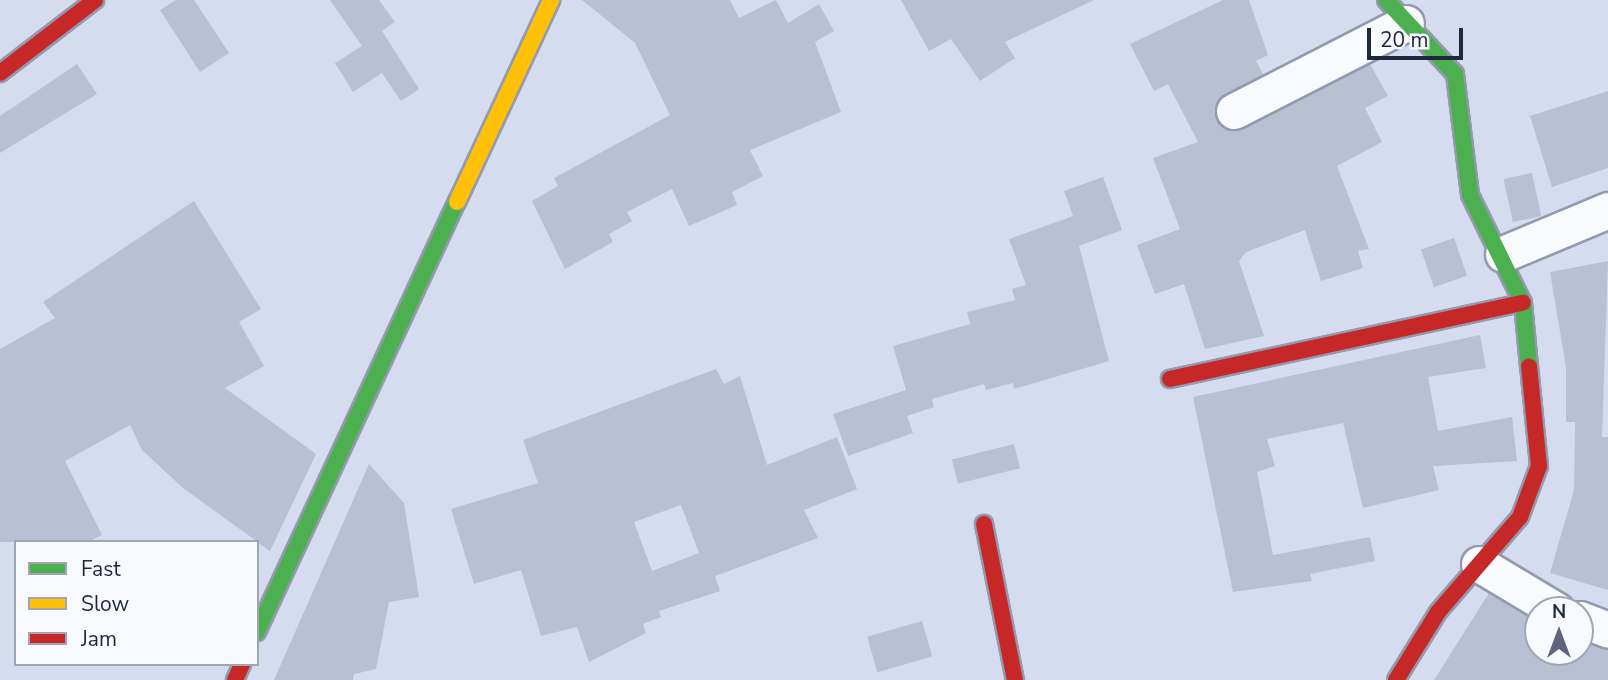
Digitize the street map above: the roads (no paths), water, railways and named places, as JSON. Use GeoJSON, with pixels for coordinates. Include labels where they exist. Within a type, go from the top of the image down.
{"type":"FeatureCollection","features":[{"type":"Feature","properties":{"kind":"street"},"geometry":{"type":"LineString","coordinates":[[0,73],[95,0]]}},
{"type":"Feature","properties":{"kind":"street"},"geometry":{"type":"LineString","coordinates":[[259,628],[551,0]]}},
{"type":"Feature","properties":{"kind":"street"},"geometry":{"type":"LineString","coordinates":[[1234,111],[1396,12],[1455,74],[1471,195],[1503,254],[1523,303],[1539,466],[1520,517],[1438,612],[1396,680]]}},
{"type":"Feature","properties":{"kind":"street"},"geometry":{"type":"LineString","coordinates":[[1503,254],[1608,210]]}},
{"type":"Feature","properties":{"kind":"street"},"geometry":{"type":"LineString","coordinates":[[1170,379],[1523,303]]}},
{"type":"Feature","properties":{"kind":"street"},"geometry":{"type":"LineString","coordinates":[[984,524],[1016,680]]}},
{"type":"Feature","properties":{"kind":"street"},"geometry":{"type":"LineString","coordinates":[[1479,564],[1533,596]]}}]}
